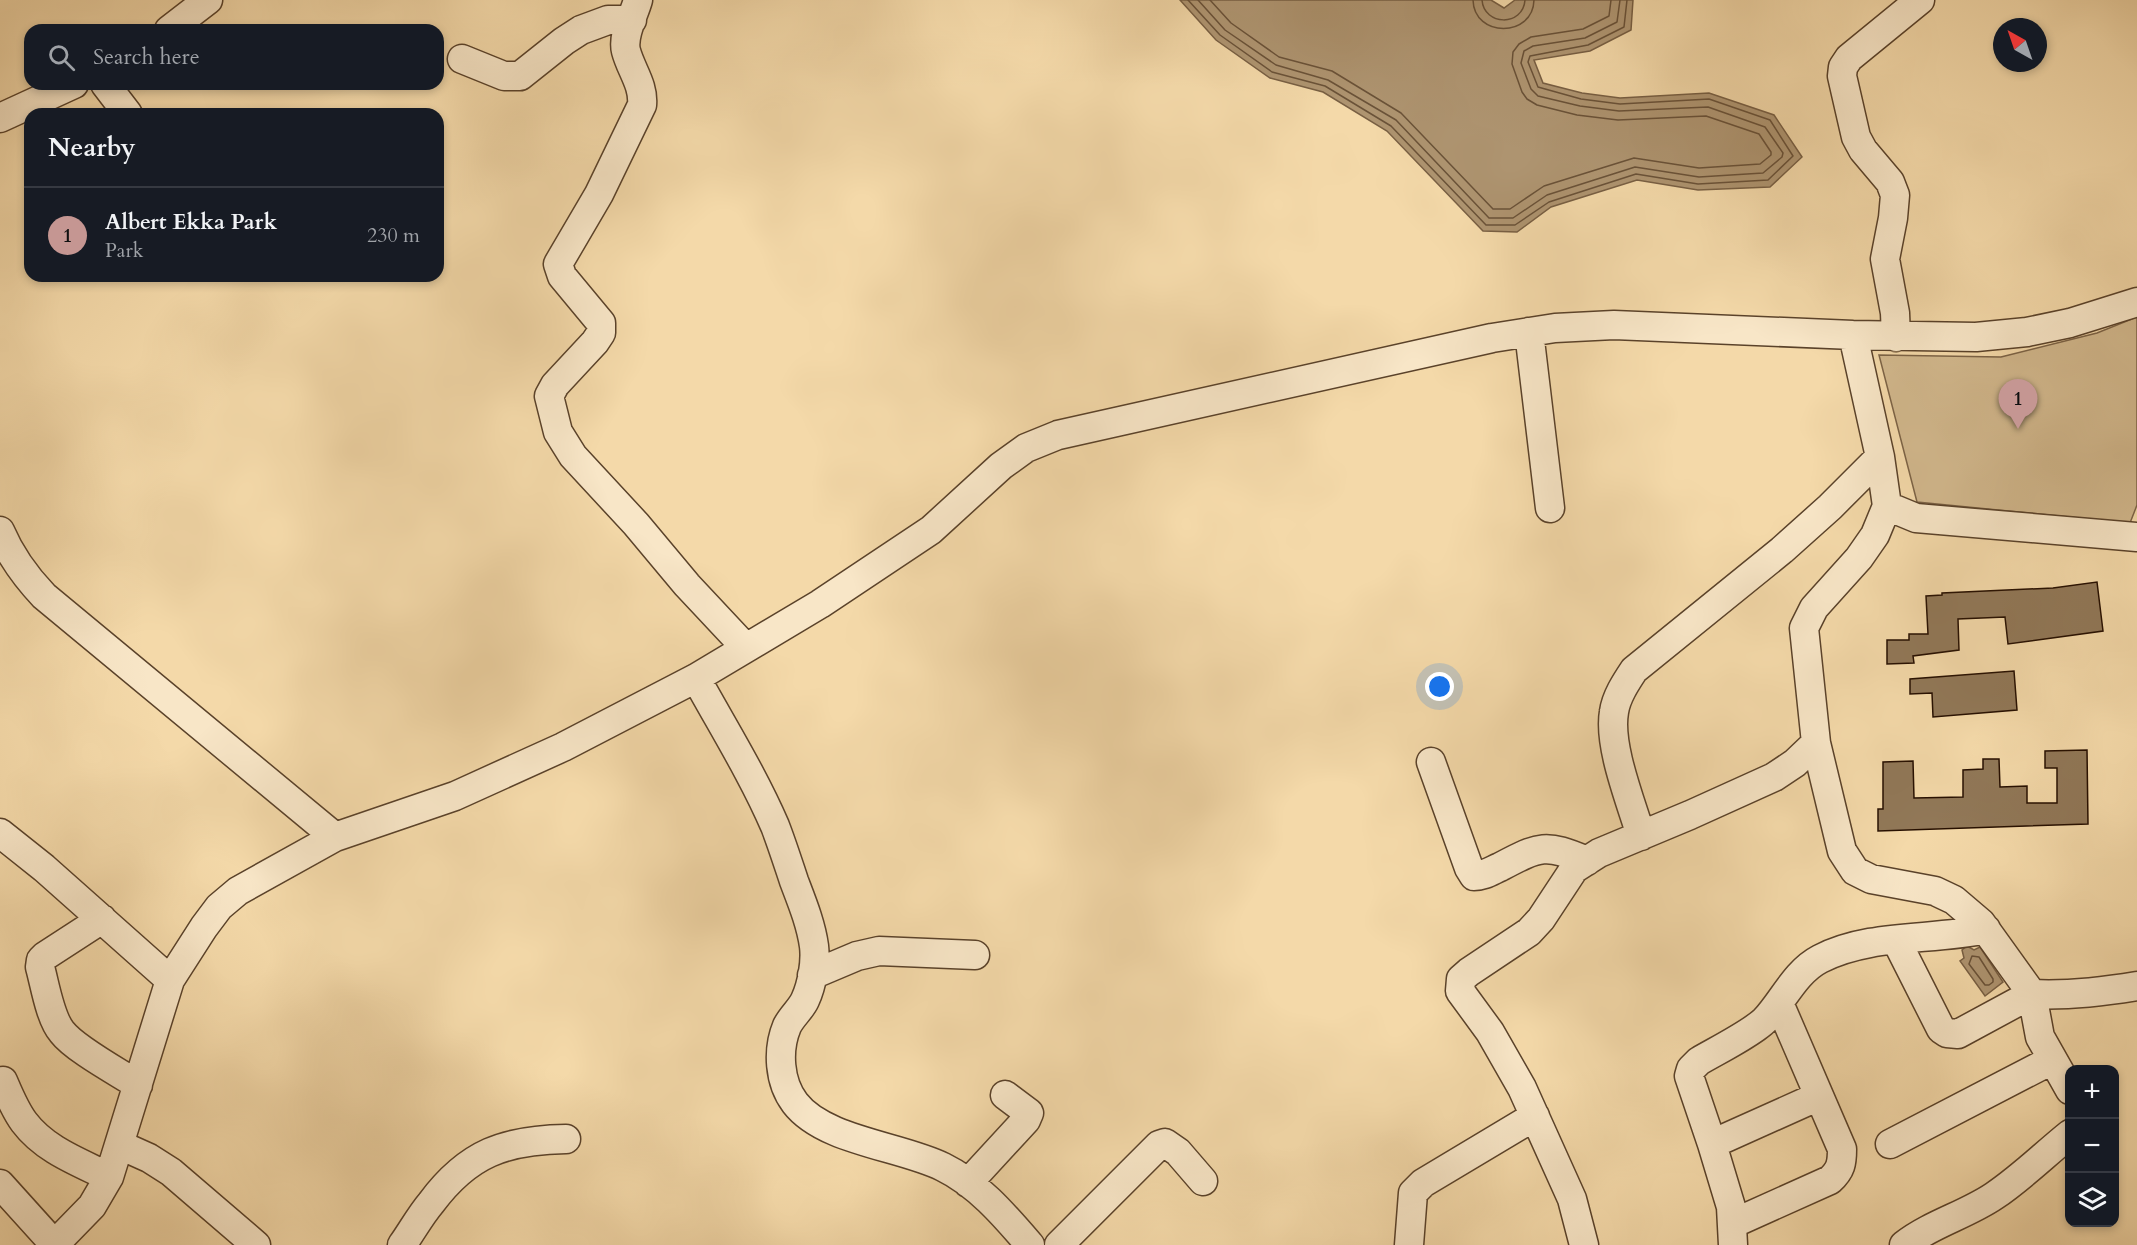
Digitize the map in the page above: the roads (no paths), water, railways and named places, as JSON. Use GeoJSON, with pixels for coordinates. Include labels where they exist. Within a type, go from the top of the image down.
{"type":"FeatureCollection","features":[{"type":"Feature","properties":{"kind":"street"},"geometry":{"type":"LineString","coordinates":[[178,24],[208,0]]}},
{"type":"Feature","properties":{"kind":"street"},"geometry":{"type":"LineString","coordinates":[[1896,337],[1895,313],[1885,260],[1895,195],[1890,182],[1863,150],[1856,137],[1842,76],[1843,68],[1850,58],[1920,0]]}},
{"type":"Feature","properties":{"kind":"street"},"geometry":{"type":"LineString","coordinates":[[462,58],[504,76],[520,76],[581,30],[635,10]]}},
{"type":"Feature","properties":{"kind":"street"},"geometry":{"type":"LineString","coordinates":[[635,10],[626,37],[625,49],[643,93],[642,105],[599,194],[558,264],[562,276],[601,323],[601,333],[555,385],[549,396],[551,409],[558,432],[573,456],[746,648]]}},
{"type":"Feature","properties":{"kind":"street"},"geometry":{"type":"LineString","coordinates":[[0,118],[61,90]]}},
{"type":"Feature","properties":{"kind":"street"},"geometry":{"type":"LineString","coordinates":[[110,90],[123,108]]}},
{"type":"Feature","properties":{"kind":"street"},"geometry":{"type":"LineString","coordinates":[[0,1184],[54,1245],[92,1206],[109,1177],[170,980],[219,907],[238,891],[335,837],[455,796],[563,747],[696,678],[820,604],[932,530],[1001,466],[1026,448],[1058,435],[1492,338],[1555,328],[1614,325],[1853,336],[1976,337],[2027,332],[2137,302]]}},
{"type":"Feature","properties":{"kind":"street"},"geometry":{"type":"LineString","coordinates":[[1529,332],[1550,508]]}},
{"type":"Feature","properties":{"kind":"street"},"geometry":{"type":"LineString","coordinates":[[1853,336],[1880,457],[1887,506],[1875,535],[1859,558],[1814,608],[1804,628],[1816,743],[1842,851],[1855,871],[1871,879],[1935,891],[1954,900],[1986,929],[2032,993],[2040,1036],[2065,1082]]}},
{"type":"Feature","properties":{"kind":"street"},"geometry":{"type":"LineString","coordinates":[[1641,836],[1618,761],[1613,728],[1614,711],[1624,686],[1634,670],[1782,550],[1830,507],[1880,457]]}},
{"type":"Feature","properties":{"kind":"street"},"geometry":{"type":"LineString","coordinates":[[1887,506],[1916,518],[2137,537]]}},
{"type":"Feature","properties":{"kind":"street"},"geometry":{"type":"LineString","coordinates":[[0,531],[10,554],[25,576],[44,596],[335,837]]}},
{"type":"Feature","properties":{"kind":"street"},"geometry":{"type":"LineString","coordinates":[[696,678],[727,731],[775,826],[806,915],[814,948],[812,975],[806,999],[788,1023],[781,1043],[785,1087],[796,1104],[814,1120],[837,1132],[943,1167],[968,1183],[1001,1211],[1030,1245]]}},
{"type":"Feature","properties":{"kind":"street"},"geometry":{"type":"LineString","coordinates":[[1584,1245],[1572,1199],[1535,1116],[1490,1032],[1460,991],[1461,979],[1529,932],[1575,869],[1587,861],[1774,777],[1795,763],[1816,743]]}},
{"type":"Feature","properties":{"kind":"street"},"geometry":{"type":"LineString","coordinates":[[1431,762],[1469,868],[1474,876],[1482,876],[1526,853],[1541,849],[1558,849],[1587,861]]}},
{"type":"Feature","properties":{"kind":"street"},"geometry":{"type":"LineString","coordinates":[[0,833],[44,868],[170,980]]}},
{"type":"Feature","properties":{"kind":"street"},"geometry":{"type":"LineString","coordinates":[[102,919],[45,956],[41,960],[40,967],[51,1011],[61,1032],[138,1085]]}},
{"type":"Feature","properties":{"kind":"street"},"geometry":{"type":"LineString","coordinates":[[1779,1003],[1842,1149],[1839,1172],[1830,1180],[1733,1234],[1731,1208],[1689,1076],[1691,1069],[1699,1061],[1763,1022],[1796,980],[1819,960],[1872,942],[1962,934],[1986,929]]}},
{"type":"Feature","properties":{"kind":"street"},"geometry":{"type":"LineString","coordinates":[[1896,940],[1941,1029],[1947,1033],[1958,1034],[2032,993],[2062,996],[2137,986]]}},
{"type":"Feature","properties":{"kind":"street"},"geometry":{"type":"LineString","coordinates":[[812,975],[857,956],[879,951],[975,955]]}},
{"type":"Feature","properties":{"kind":"street"},"geometry":{"type":"LineString","coordinates":[[1890,1144],[2052,1060]]}},
{"type":"Feature","properties":{"kind":"street"},"geometry":{"type":"LineString","coordinates":[[3,1081],[18,1112],[34,1133],[54,1149],[109,1177]]}},
{"type":"Feature","properties":{"kind":"street"},"geometry":{"type":"LineString","coordinates":[[968,1183],[1026,1120],[1029,1113],[1005,1095]]}},
{"type":"Feature","properties":{"kind":"street"},"geometry":{"type":"LineString","coordinates":[[1712,1144],[1819,1096]]}},
{"type":"Feature","properties":{"kind":"street"},"geometry":{"type":"LineString","coordinates":[[1409,1245],[1413,1193],[1423,1183],[1535,1116]]}},
{"type":"Feature","properties":{"kind":"street"},"geometry":{"type":"LineString","coordinates":[[1904,1245],[1930,1228],[1977,1207],[2065,1138]]}},
{"type":"Feature","properties":{"kind":"street"},"geometry":{"type":"LineString","coordinates":[[402,1245],[432,1201],[464,1167],[479,1156],[541,1139],[566,1139]]}},
{"type":"Feature","properties":{"kind":"street"},"geometry":{"type":"LineString","coordinates":[[1059,1245],[1159,1145],[1165,1143],[1178,1152],[1203,1181]]}},
{"type":"Feature","properties":{"kind":"street"},"geometry":{"type":"LineString","coordinates":[[120,1145],[149,1158],[171,1172],[256,1245]]}},
{"type":"Feature","properties":{"kind":"water"},"geometry":{"type":"Polygon","coordinates":[[[1180,0],[1491,0],[1504,8],[1515,0],[1633,0],[1631,30],[1590,51],[1534,60],[1543,83],[1582,93],[1620,98],[1709,93],[1774,115],[1802,157],[1770,187],[1698,190],[1637,180],[1551,207],[1517,232],[1483,231],[1387,131],[1323,92],[1270,78],[1216,40],[1180,0]]]}},
{"type":"Feature","properties":{"kind":"water"},"geometry":{"type":"Polygon","coordinates":[[[1967,946],[1974,950],[1980,947],[2003,982],[1985,996],[1960,961],[1964,958],[1962,950],[1967,946]]]}},
{"type":"Feature","properties":{"kind":"place","name":"Albert Ekka Park"},"geometry":{"type":"Point","coordinates":[2018,429]}}]}
